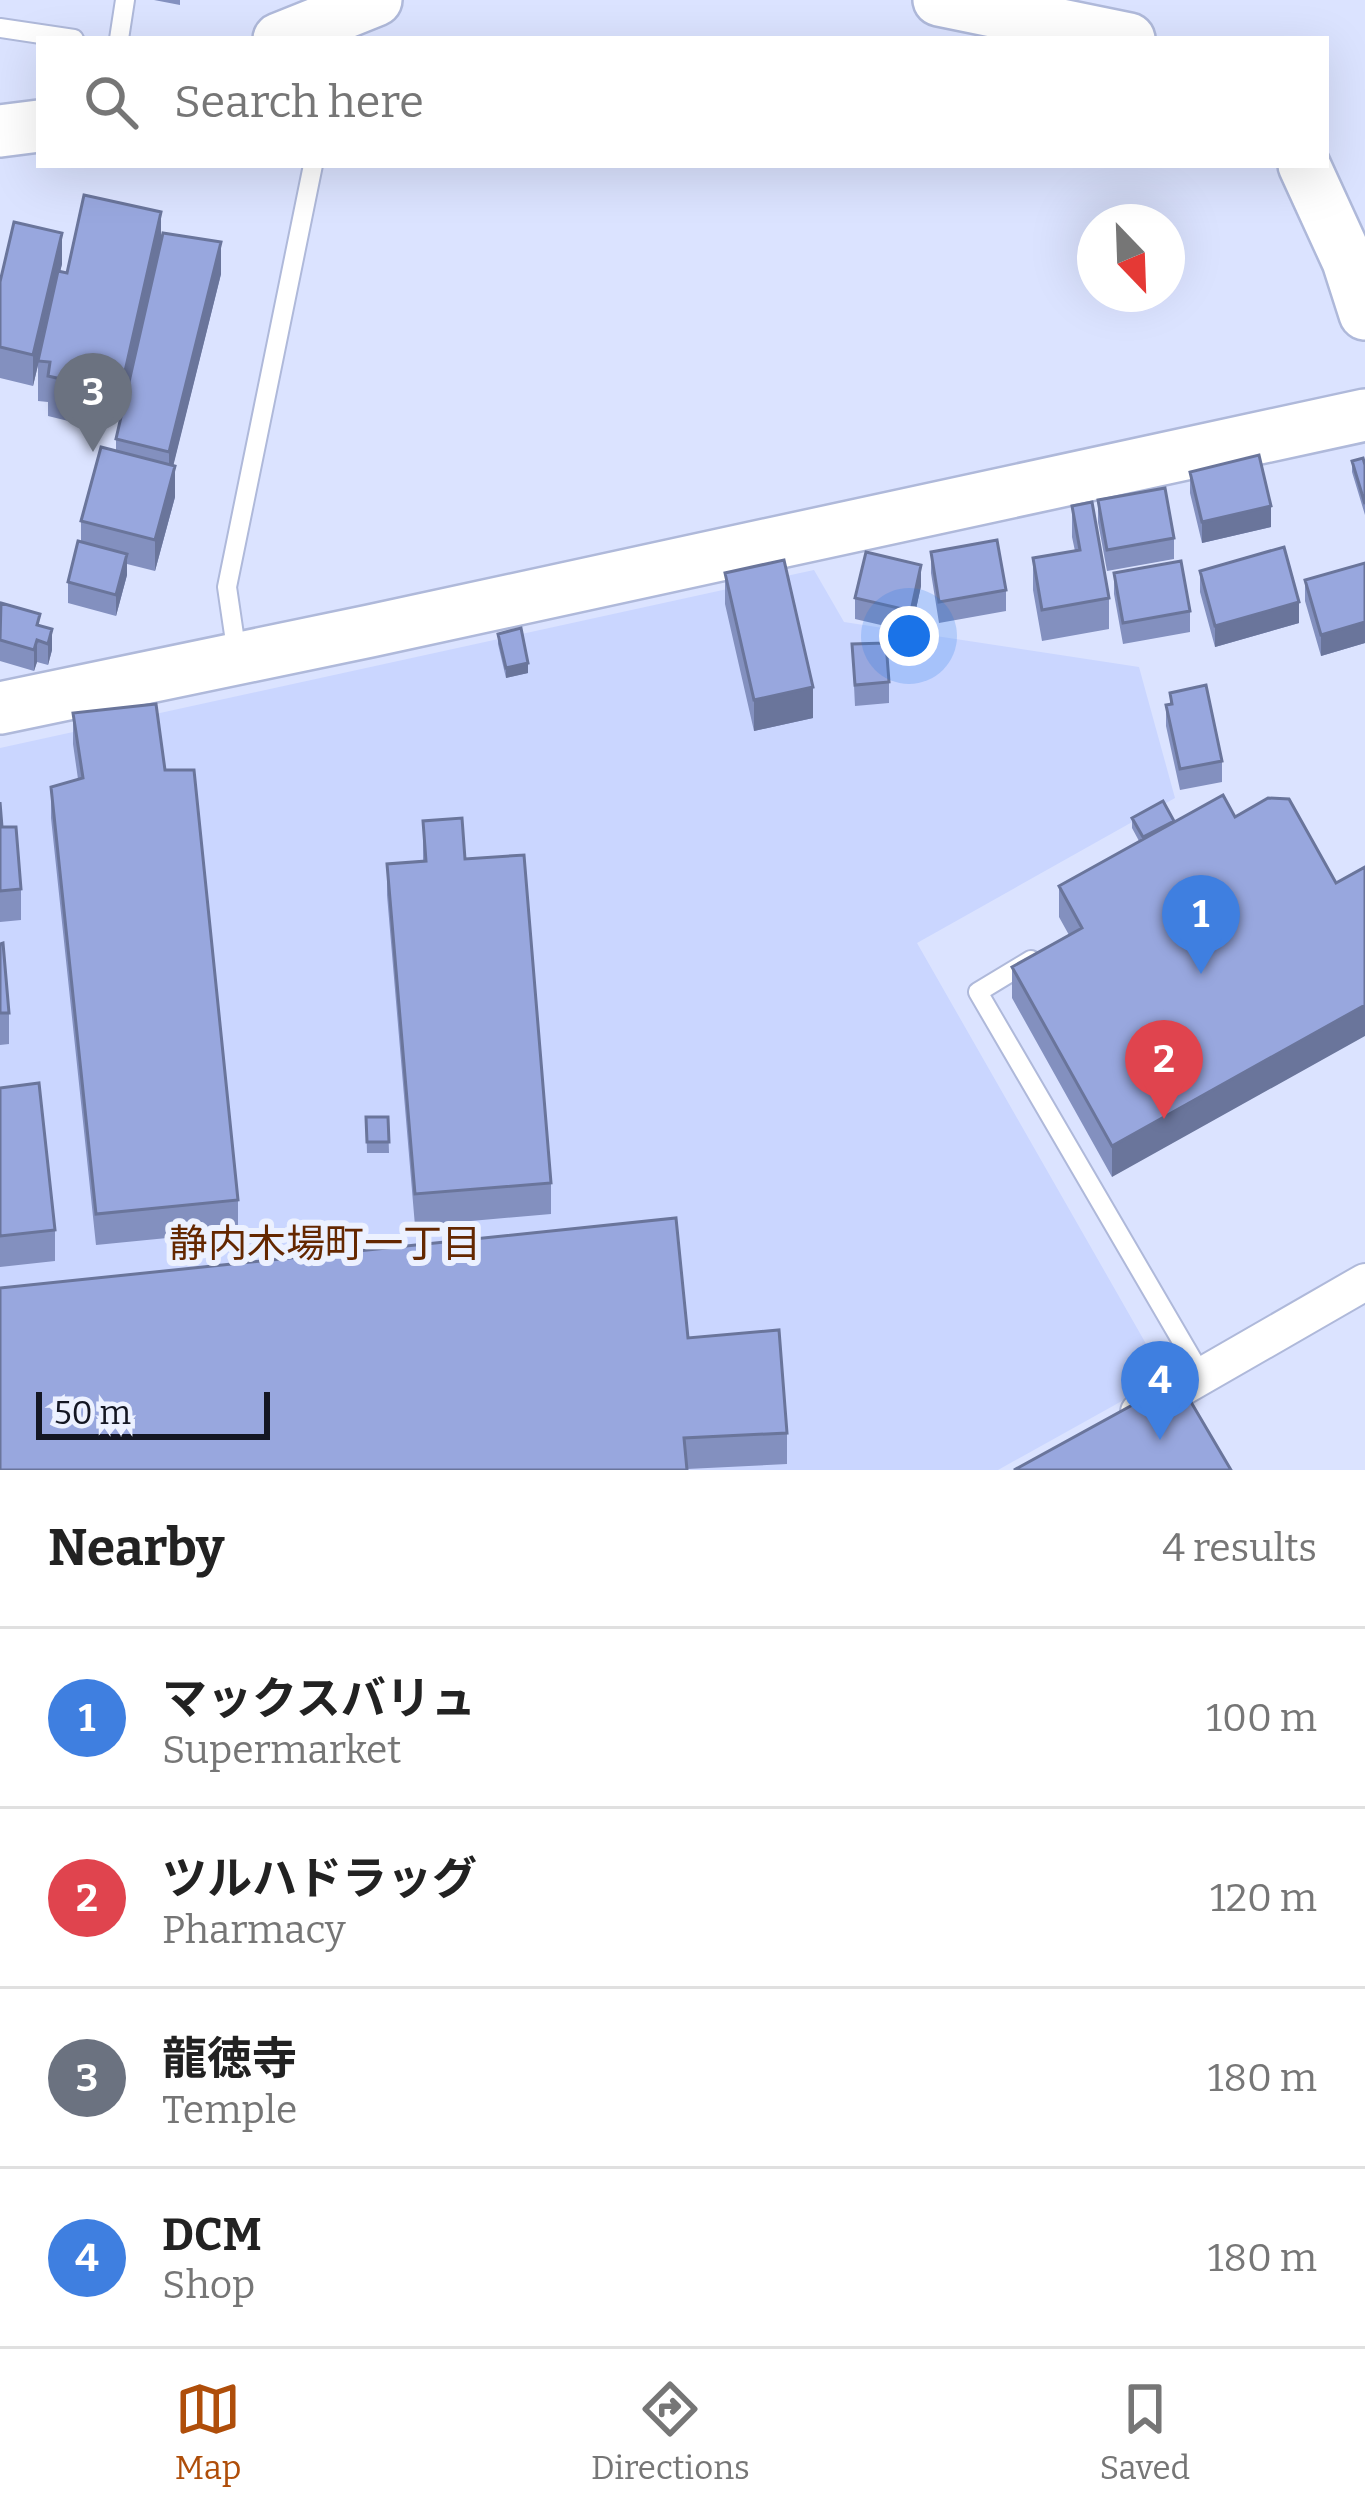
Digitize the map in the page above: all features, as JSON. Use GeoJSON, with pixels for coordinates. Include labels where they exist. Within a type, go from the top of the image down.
{"type":"FeatureCollection","features":[{"type":"Feature","properties":{"kind":"street"},"geometry":{"type":"LineString","coordinates":[[286,36],[376,0]]}},
{"type":"Feature","properties":{"kind":"street"},"geometry":{"type":"LineString","coordinates":[[950,1],[1115,36]]}},
{"type":"Feature","properties":{"kind":"street"},"geometry":{"type":"LineString","coordinates":[[0,131],[36,126]]}},
{"type":"Feature","properties":{"kind":"street"},"geometry":{"type":"LineString","coordinates":[[1305,168],[1348,261],[1365,314]]}},
{"type":"Feature","properties":{"kind":"street"},"geometry":{"type":"LineString","coordinates":[[0,708],[1365,415]]}},
{"type":"Feature","properties":{"kind":"street"},"geometry":{"type":"LineString","coordinates":[[1111,1428],[1365,1282]]}},
{"type":"Feature","properties":{"kind":"lane"},"geometry":{"type":"LineString","coordinates":[[118,36],[124,0]]}},
{"type":"Feature","properties":{"kind":"lane"},"geometry":{"type":"LineString","coordinates":[[0,28],[54,36]]}},
{"type":"Feature","properties":{"kind":"lane"},"geometry":{"type":"LineString","coordinates":[[237,657],[227,587],[312,168]]}},
{"type":"Feature","properties":{"kind":"lane"},"geometry":{"type":"LineString","coordinates":[[1050,948],[978,992],[1202,1376]]}},
{"type":"Feature","properties":{"kind":"shaded area"},"geometry":{"type":"Polygon","coordinates":[[[814,570],[844,622],[1139,667],[1175,798],[917,943],[1165,1377],[998,1470],[0,1470],[0,748],[814,570]]]}},
{"type":"Feature","properties":{"kind":"building"},"geometry":{"type":"Polygon","coordinates":[[[84,195],[161,212],[123,380],[107,376],[105,389],[48,376],[50,362],[38,361],[58,271],[67,273],[84,195]]]}},
{"type":"Feature","properties":{"kind":"building"},"geometry":{"type":"Polygon","coordinates":[[[14,222],[62,233],[33,355],[0,347],[0,282],[14,222]]]}},
{"type":"Feature","properties":{"kind":"building"},"geometry":{"type":"Polygon","coordinates":[[[163,233],[221,242],[169,452],[116,439],[163,233]]]}},
{"type":"Feature","properties":{"kind":"building"},"geometry":{"type":"Polygon","coordinates":[[[101,447],[175,466],[155,540],[81,521],[101,447]]]}},
{"type":"Feature","properties":{"kind":"building"},"geometry":{"type":"Polygon","coordinates":[[[1259,455],[1271,506],[1202,522],[1190,472],[1259,455]]]}},
{"type":"Feature","properties":{"kind":"building"},"geometry":{"type":"Polygon","coordinates":[[[1363,458],[1365,465],[1365,504],[1352,461],[1363,458]]]}},
{"type":"Feature","properties":{"kind":"building"},"geometry":{"type":"Polygon","coordinates":[[[1165,488],[1174,538],[1107,550],[1098,500],[1165,488]]]}},
{"type":"Feature","properties":{"kind":"building"},"geometry":{"type":"Polygon","coordinates":[[[1092,502],[1109,598],[1042,610],[1033,558],[1080,550],[1072,506],[1092,502]]]}},
{"type":"Feature","properties":{"kind":"building"},"geometry":{"type":"Polygon","coordinates":[[[997,540],[1006,590],[939,602],[931,552],[997,540]]]}},
{"type":"Feature","properties":{"kind":"building"},"geometry":{"type":"Polygon","coordinates":[[[78,541],[127,554],[116,595],[68,582],[78,541]]]}},
{"type":"Feature","properties":{"kind":"building"},"geometry":{"type":"Polygon","coordinates":[[[1284,547],[1299,602],[1215,626],[1200,571],[1284,547]]]}},
{"type":"Feature","properties":{"kind":"building"},"geometry":{"type":"Polygon","coordinates":[[[866,552],[921,565],[911,611],[855,598],[866,552]]]}},
{"type":"Feature","properties":{"kind":"building"},"geometry":{"type":"Polygon","coordinates":[[[784,560],[813,687],[754,700],[725,573],[784,560]]]}},
{"type":"Feature","properties":{"kind":"building"},"geometry":{"type":"Polygon","coordinates":[[[1181,561],[1190,611],[1123,623],[1114,573],[1181,561]]]}},
{"type":"Feature","properties":{"kind":"building"},"geometry":{"type":"Polygon","coordinates":[[[1365,563],[1365,622],[1321,635],[1305,580],[1365,563]]]}},
{"type":"Feature","properties":{"kind":"building"},"geometry":{"type":"Polygon","coordinates":[[[1,603],[40,614],[37,625],[52,629],[48,644],[37,640],[34,650],[0,640],[1,603]]]}},
{"type":"Feature","properties":{"kind":"building"},"geometry":{"type":"Polygon","coordinates":[[[521,628],[528,663],[506,668],[498,634],[521,628]]]}},
{"type":"Feature","properties":{"kind":"building"},"geometry":{"type":"Polygon","coordinates":[[[886,643],[889,682],[855,685],[852,644],[886,643]]]}},
{"type":"Feature","properties":{"kind":"building"},"geometry":{"type":"Polygon","coordinates":[[[1206,685],[1222,761],[1180,769],[1166,705],[1172,704],[1170,693],[1206,685]]]}},
{"type":"Feature","properties":{"kind":"building"},"geometry":{"type":"Polygon","coordinates":[[[156,704],[165,770],[194,770],[238,1200],[96,1214],[51,787],[83,778],[73,713],[156,704]]]}},
{"type":"Feature","properties":{"kind":"building"},"geometry":{"type":"Polygon","coordinates":[[[1223,795],[1235,817],[1268,798],[1289,799],[1336,883],[1365,867],[1365,1005],[1112,1146],[1012,967],[1082,928],[1059,886],[1223,795]]]}},
{"type":"Feature","properties":{"kind":"building"},"geometry":{"type":"Polygon","coordinates":[[[1163,801],[1174,821],[1143,837],[1132,818],[1163,801]]]}},
{"type":"Feature","properties":{"kind":"building"},"geometry":{"type":"Polygon","coordinates":[[[0,802],[2,827],[16,827],[21,889],[0,891],[0,802]]]}},
{"type":"Feature","properties":{"kind":"building"},"geometry":{"type":"Polygon","coordinates":[[[462,818],[465,859],[524,855],[551,1183],[415,1194],[387,864],[426,861],[423,821],[462,818]]]}},
{"type":"Feature","properties":{"kind":"building"},"geometry":{"type":"Polygon","coordinates":[[[3,943],[9,1013],[0,1013],[3,943]]]}},
{"type":"Feature","properties":{"kind":"building"},"geometry":{"type":"Polygon","coordinates":[[[39,1083],[55,1230],[0,1236],[0,1088],[39,1083]]]}},
{"type":"Feature","properties":{"kind":"building"},"geometry":{"type":"Polygon","coordinates":[[[366,1117],[388,1117],[389,1142],[367,1142],[366,1117]]]}},
{"type":"Feature","properties":{"kind":"building"},"geometry":{"type":"Polygon","coordinates":[[[676,1218],[688,1338],[779,1330],[787,1433],[684,1438],[687,1470],[0,1470],[0,1288],[676,1218]]]}},
{"type":"Feature","properties":{"kind":"building"},"geometry":{"type":"Polygon","coordinates":[[[1178,1380],[1231,1470],[1014,1470],[1178,1380]]]}},
{"type":"Feature","properties":{"kind":"place","name":"龍徳寺"},"geometry":{"type":"Point","coordinates":[93,452]}},
{"type":"Feature","properties":{"kind":"place","name":"マックスバリュ"},"geometry":{"type":"Point","coordinates":[1201,974]}},
{"type":"Feature","properties":{"kind":"place","name":"ツルハドラッグ"},"geometry":{"type":"Point","coordinates":[1164,1119]}},
{"type":"Feature","properties":{"kind":"place","name":"DCM"},"geometry":{"type":"Point","coordinates":[1160,1440]}},
{"type":"Feature","properties":{"kind":"district","name":"静内木場町一丁目"},"geometry":{"type":"Point","coordinates":[325,1244]}}]}
